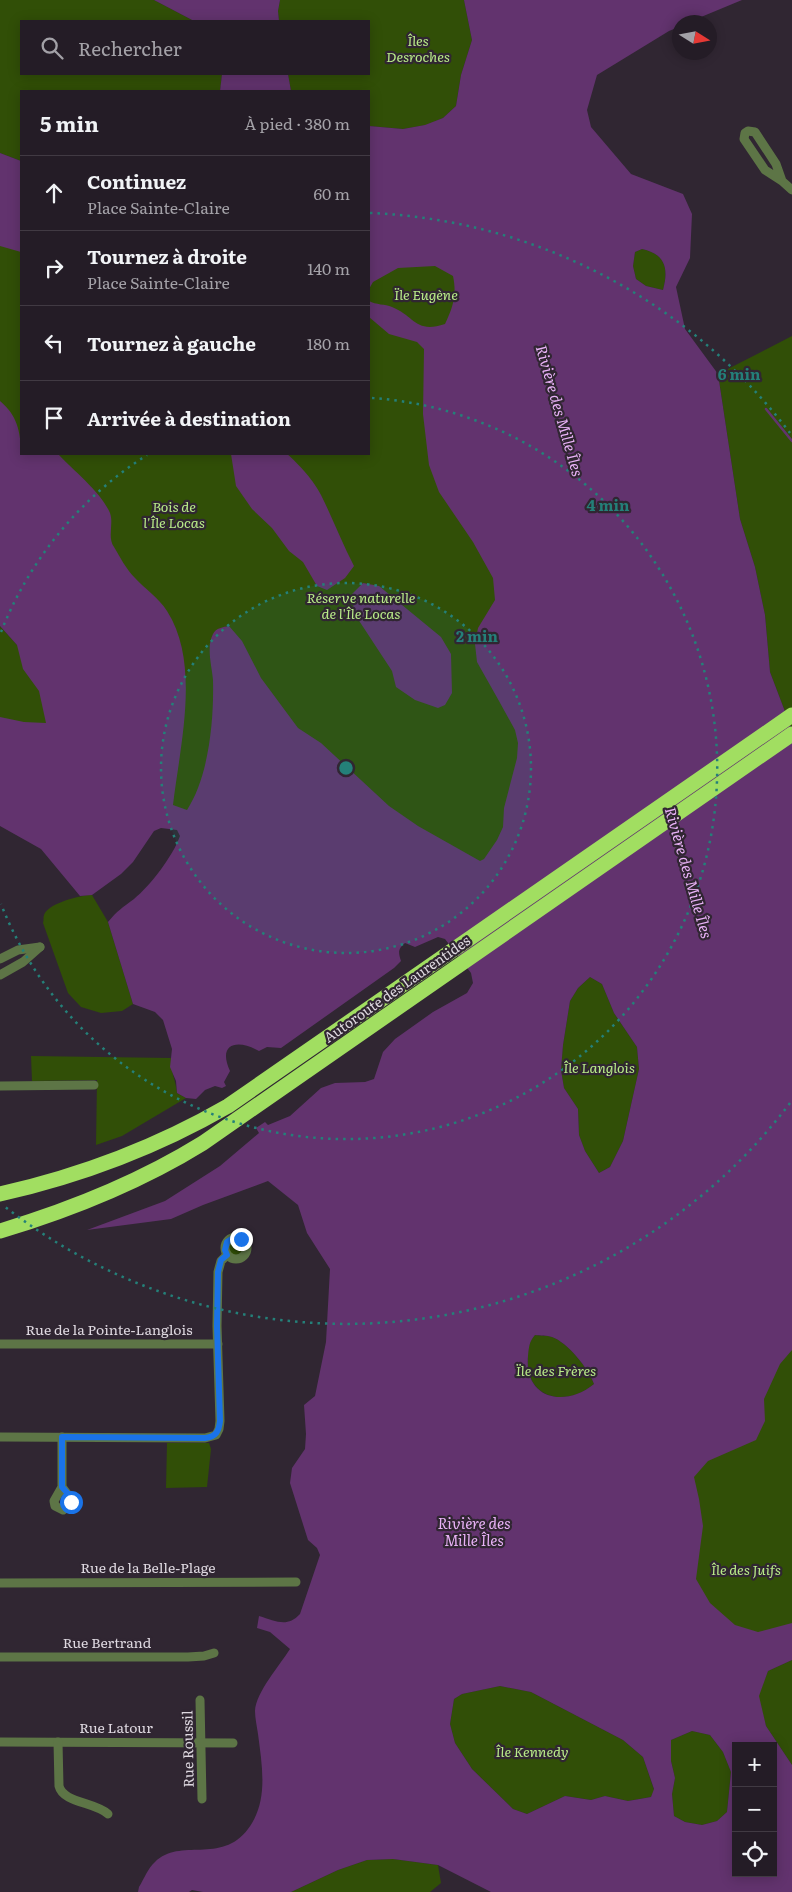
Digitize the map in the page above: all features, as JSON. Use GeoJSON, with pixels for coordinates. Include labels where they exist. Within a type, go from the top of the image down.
{"type":"FeatureCollection","features":[{"type":"Feature","properties":{"kind":"highway","name":"Autoroute des Laurentides"},"geometry":{"type":"LineString","coordinates":[[0,1194],[49,1182],[110,1161],[168,1137],[216,1113],[312,1049],[792,715]]}},
{"type":"Feature","properties":{"kind":"highway","name":"Autoroute des Laurentides"},"geometry":{"type":"LineString","coordinates":[[0,1231],[68,1208],[140,1177],[187,1152],[238,1119],[792,734]]}},
{"type":"Feature","properties":{"kind":"street"},"geometry":{"type":"LineString","coordinates":[[782,181],[776,164],[755,132],[748,131],[744,139],[765,170],[792,190]]}},
{"type":"Feature","properties":{"kind":"street"},"geometry":{"type":"LineString","coordinates":[[0,960],[18,950],[40,947],[23,962],[0,975]]}},
{"type":"Feature","properties":{"kind":"street"},"geometry":{"type":"LineString","coordinates":[[0,1086],[94,1085]]}},
{"type":"Feature","properties":{"kind":"street"},"geometry":{"type":"LineString","coordinates":[[0,1437],[213,1437],[220,1426],[218,1272],[221,1260],[227,1255]]}},
{"type":"Feature","properties":{"kind":"street","name":"Rue de la Pointe-Langlois"},"geometry":{"type":"LineString","coordinates":[[0,1344],[218,1344]]}},
{"type":"Feature","properties":{"kind":"street"},"geometry":{"type":"LineString","coordinates":[[62,1437],[62,1487]]}},
{"type":"Feature","properties":{"kind":"street","name":"Rue de la Belle-Plage"},"geometry":{"type":"LineString","coordinates":[[0,1582],[296,1582]]}},
{"type":"Feature","properties":{"kind":"street","name":"Rue Bertrand"},"geometry":{"type":"LineString","coordinates":[[0,1657],[188,1657],[204,1656],[214,1652]]}},
{"type":"Feature","properties":{"kind":"street","name":"Rue Roussil"},"geometry":{"type":"LineString","coordinates":[[200,1700],[202,1799]]}},
{"type":"Feature","properties":{"kind":"street","name":"Rue Latour"},"geometry":{"type":"LineString","coordinates":[[0,1742],[233,1743]]}},
{"type":"Feature","properties":{"kind":"street"},"geometry":{"type":"LineString","coordinates":[[58,1742],[59,1786],[61,1792],[70,1798],[97,1807],[108,1814]]}},
{"type":"Feature","properties":{"kind":"green space"},"geometry":{"type":"Polygon","coordinates":[[[0,0],[154,0],[192,20],[20,20],[20,75],[222,75],[220,90],[20,90],[20,161],[0,153],[0,0]]]}},
{"type":"Feature","properties":{"kind":"green space","name":"Îles Desroches"},"geometry":{"type":"Polygon","coordinates":[[[280,0],[464,0],[472,40],[461,75],[456,106],[443,118],[426,125],[403,129],[370,126],[370,90],[291,90],[288,75],[370,75],[370,20],[279,20],[280,0]]]}},
{"type":"Feature","properties":{"kind":"green space","name":"Réserve naturelle de l'Île Locas"},"geometry":{"type":"Polygon","coordinates":[[[0,216],[20,225],[20,455],[370,455],[370,250],[475,273],[497,534],[556,870],[199,834],[143,808],[0,456],[0,216]]]}},
{"type":"Feature","properties":{"kind":"green space"},"geometry":{"type":"Polygon","coordinates":[[[642,249],[656,254],[663,263],[665,282],[663,290],[646,286],[636,279],[633,266],[635,252],[642,249]]]}},
{"type":"Feature","properties":{"kind":"green space"},"geometry":{"type":"Polygon","coordinates":[[[792,336],[792,730],[770,672],[765,615],[755,567],[740,519],[718,374],[792,336]]]}},
{"type":"Feature","properties":{"kind":"green space"},"geometry":{"type":"Polygon","coordinates":[[[0,626],[17,645],[74,729],[0,762],[0,626]]]}},
{"type":"Feature","properties":{"kind":"green space"},"geometry":{"type":"Polygon","coordinates":[[[92,895],[108,922],[133,1004],[122,1011],[101,1013],[81,1007],[68,993],[43,923],[44,915],[47,911],[58,903],[80,896],[92,895]]]}},
{"type":"Feature","properties":{"kind":"green space","name":"Île Langlois"},"geometry":{"type":"Polygon","coordinates":[[[590,977],[602,984],[614,1013],[637,1047],[639,1069],[623,1141],[610,1167],[599,1173],[585,1151],[579,1135],[578,1109],[564,1088],[561,1070],[570,1001],[578,988],[590,977]]]}},
{"type":"Feature","properties":{"kind":"green space"},"geometry":{"type":"Polygon","coordinates":[[[31,1056],[171,1058],[171,1067],[177,1093],[186,1098],[122,1136],[96,1145],[97,1080],[32,1081],[31,1056]]]}},
{"type":"Feature","properties":{"kind":"green space"},"geometry":{"type":"Polygon","coordinates":[[[236,1241],[241,1243],[243,1248],[241,1253],[236,1255],[231,1253],[229,1248],[231,1243],[236,1241]]]}},
{"type":"Feature","properties":{"kind":"green space","name":"Île des Juifs"},"geometry":{"type":"Polygon","coordinates":[[[792,1316],[792,1645],[756,1652],[678,1587],[677,1459],[792,1316]]]}},
{"type":"Feature","properties":{"kind":"green space","name":"Ïle des Frères"},"geometry":{"type":"Polygon","coordinates":[[[535,1335],[552,1337],[564,1344],[582,1364],[594,1384],[571,1396],[549,1395],[540,1390],[533,1382],[529,1371],[529,1347],[535,1335]]]}},
{"type":"Feature","properties":{"kind":"green space"},"geometry":{"type":"Polygon","coordinates":[[[167,1443],[209,1443],[211,1449],[207,1487],[166,1488],[167,1443]]]}},
{"type":"Feature","properties":{"kind":"green space"},"geometry":{"type":"Polygon","coordinates":[[[792,1660],[792,1765],[766,1726],[758,1696],[768,1671],[792,1660]]]}},
{"type":"Feature","properties":{"kind":"green space","name":"Île Kennedy"},"geometry":{"type":"Polygon","coordinates":[[[500,1686],[531,1692],[623,1740],[643,1757],[654,1790],[651,1797],[628,1801],[605,1796],[591,1800],[565,1796],[527,1814],[513,1809],[472,1769],[455,1743],[450,1724],[454,1699],[462,1694],[500,1686]]]}},
{"type":"Feature","properties":{"kind":"green space"},"geometry":{"type":"Polygon","coordinates":[[[692,1731],[710,1735],[723,1752],[731,1772],[727,1812],[717,1821],[702,1825],[685,1822],[674,1816],[672,1794],[675,1778],[671,1761],[671,1740],[692,1731]]]}},
{"type":"Feature","properties":{"kind":"green space"},"geometry":{"type":"Polygon","coordinates":[[[393,1859],[438,1865],[441,1883],[430,1892],[291,1892],[338,1870],[367,1860],[393,1859]]]}},
{"type":"Feature","properties":{"kind":"water"},"geometry":{"type":"Polygon","coordinates":[[[154,0],[280,0],[279,20],[192,20],[154,0]]]}},
{"type":"Feature","properties":{"kind":"water","name":"Rivière des Mille Îles"},"geometry":{"type":"Polygon","coordinates":[[[464,0],[742,0],[706,15],[672,15],[672,30],[597,75],[587,110],[591,127],[631,174],[683,194],[692,214],[690,258],[676,287],[685,329],[718,374],[740,519],[755,567],[765,615],[770,672],[792,730],[792,1350],[780,1364],[764,1399],[765,1421],[756,1440],[708,1461],[694,1477],[703,1526],[696,1579],[710,1603],[735,1625],[758,1632],[792,1623],[792,1660],[768,1671],[759,1696],[766,1726],[777,1742],[732,1742],[732,1877],[777,1877],[777,1742],[792,1765],[792,1892],[491,1892],[438,1865],[393,1859],[367,1860],[338,1870],[291,1892],[203,1892],[192,1890],[189,1892],[138,1892],[150,1867],[155,1862],[165,1855],[176,1851],[213,1849],[226,1846],[237,1840],[248,1829],[259,1807],[262,1771],[255,1717],[256,1704],[264,1687],[290,1649],[270,1632],[257,1628],[259,1616],[286,1622],[300,1614],[320,1555],[317,1548],[308,1540],[290,1483],[292,1468],[305,1449],[304,1405],[315,1396],[326,1342],[330,1269],[307,1233],[298,1205],[268,1181],[171,1219],[87,1230],[165,1201],[220,1166],[259,1133],[256,1128],[265,1122],[268,1125],[290,1116],[321,1088],[335,1083],[365,1082],[374,1079],[383,1052],[395,1039],[433,1012],[467,993],[473,983],[471,973],[445,939],[438,937],[415,947],[405,943],[399,951],[401,961],[394,968],[281,1048],[267,1047],[259,1051],[244,1045],[237,1045],[228,1049],[226,1054],[230,1071],[224,1082],[226,1086],[222,1088],[215,1086],[205,1090],[196,1099],[186,1098],[177,1093],[176,1081],[170,1067],[172,1049],[163,1020],[155,1012],[133,1004],[108,922],[147,886],[160,870],[177,844],[180,836],[177,830],[161,828],[154,831],[133,862],[121,874],[92,895],[80,896],[41,849],[0,826],[0,717],[24,722],[46,723],[39,691],[23,669],[17,645],[0,626],[0,401],[6,406],[17,424],[20,438],[20,455],[59,455],[100,497],[110,513],[112,543],[123,563],[139,582],[164,606],[177,632],[183,655],[186,680],[183,731],[173,805],[187,810],[200,781],[209,747],[211,730],[213,680],[210,657],[211,639],[216,630],[229,626],[242,641],[261,678],[298,728],[321,743],[389,806],[418,826],[480,861],[484,859],[503,827],[504,808],[517,758],[518,743],[515,730],[477,662],[475,644],[478,628],[495,600],[493,578],[473,542],[439,492],[429,465],[423,414],[424,349],[417,342],[389,334],[370,318],[370,301],[392,307],[416,323],[427,327],[445,324],[454,301],[454,283],[453,276],[435,266],[398,268],[373,282],[370,287],[370,126],[403,129],[425,125],[443,118],[456,106],[461,75],[472,40],[464,0]],[[642,249],[635,252],[633,266],[636,279],[646,286],[663,290],[665,269],[663,263],[656,254],[642,249]],[[590,977],[578,988],[570,1001],[561,1070],[564,1088],[578,1109],[579,1135],[585,1151],[599,1173],[610,1167],[623,1141],[639,1069],[637,1047],[614,1013],[602,984],[590,977]],[[535,1335],[529,1347],[528,1371],[539,1390],[559,1397],[571,1396],[594,1384],[577,1357],[564,1344],[550,1336],[535,1335]],[[500,1686],[462,1694],[454,1699],[450,1724],[455,1743],[472,1769],[513,1809],[527,1814],[565,1796],[591,1800],[605,1796],[628,1801],[651,1797],[654,1789],[643,1757],[623,1740],[531,1692],[500,1686]],[[692,1731],[671,1740],[671,1761],[675,1778],[672,1794],[674,1816],[685,1822],[702,1825],[717,1821],[727,1812],[731,1772],[723,1752],[710,1735],[692,1731]]]}},
{"type":"Feature","properties":{"kind":"water"},"geometry":{"type":"Polygon","coordinates":[[[222,75],[288,75],[291,90],[220,90],[222,75]]]}},
{"type":"Feature","properties":{"kind":"water"},"geometry":{"type":"Polygon","coordinates":[[[0,153],[20,161],[20,252],[0,246],[0,153]]]}},
{"type":"Feature","properties":{"kind":"water"},"geometry":{"type":"Polygon","coordinates":[[[231,455],[288,455],[311,479],[318,490],[354,566],[345,578],[327,590],[317,586],[303,562],[289,551],[272,528],[252,509],[236,486],[231,455]]]}},
{"type":"Feature","properties":{"kind":"water"},"geometry":{"type":"Polygon","coordinates":[[[363,583],[379,586],[441,637],[451,654],[452,693],[445,705],[438,708],[415,700],[396,687],[392,671],[354,613],[352,594],[363,583]]]}},
{"type":"Feature","properties":{"kind":"waterway"},"geometry":{"type":"LineString","coordinates":[[766,409],[792,441]]}},
{"type":"Feature","properties":{"kind":"route"},"geometry":{"type":"LineString","coordinates":[[71,1502],[70,1496],[62,1487],[62,1437],[211,1438],[216,1435],[220,1421],[217,1326],[218,1272],[221,1260],[227,1255],[225,1250],[227,1242],[237,1237],[241,1239]]}},
{"type":"Feature","properties":{"kind":"park label","name":"Ïle Eugène"},"geometry":{"type":"Point","coordinates":[426,295]}},
{"type":"Feature","properties":{"kind":"park label","name":"Bois de l'Île Locas"},"geometry":{"type":"Point","coordinates":[174,516]}}]}
